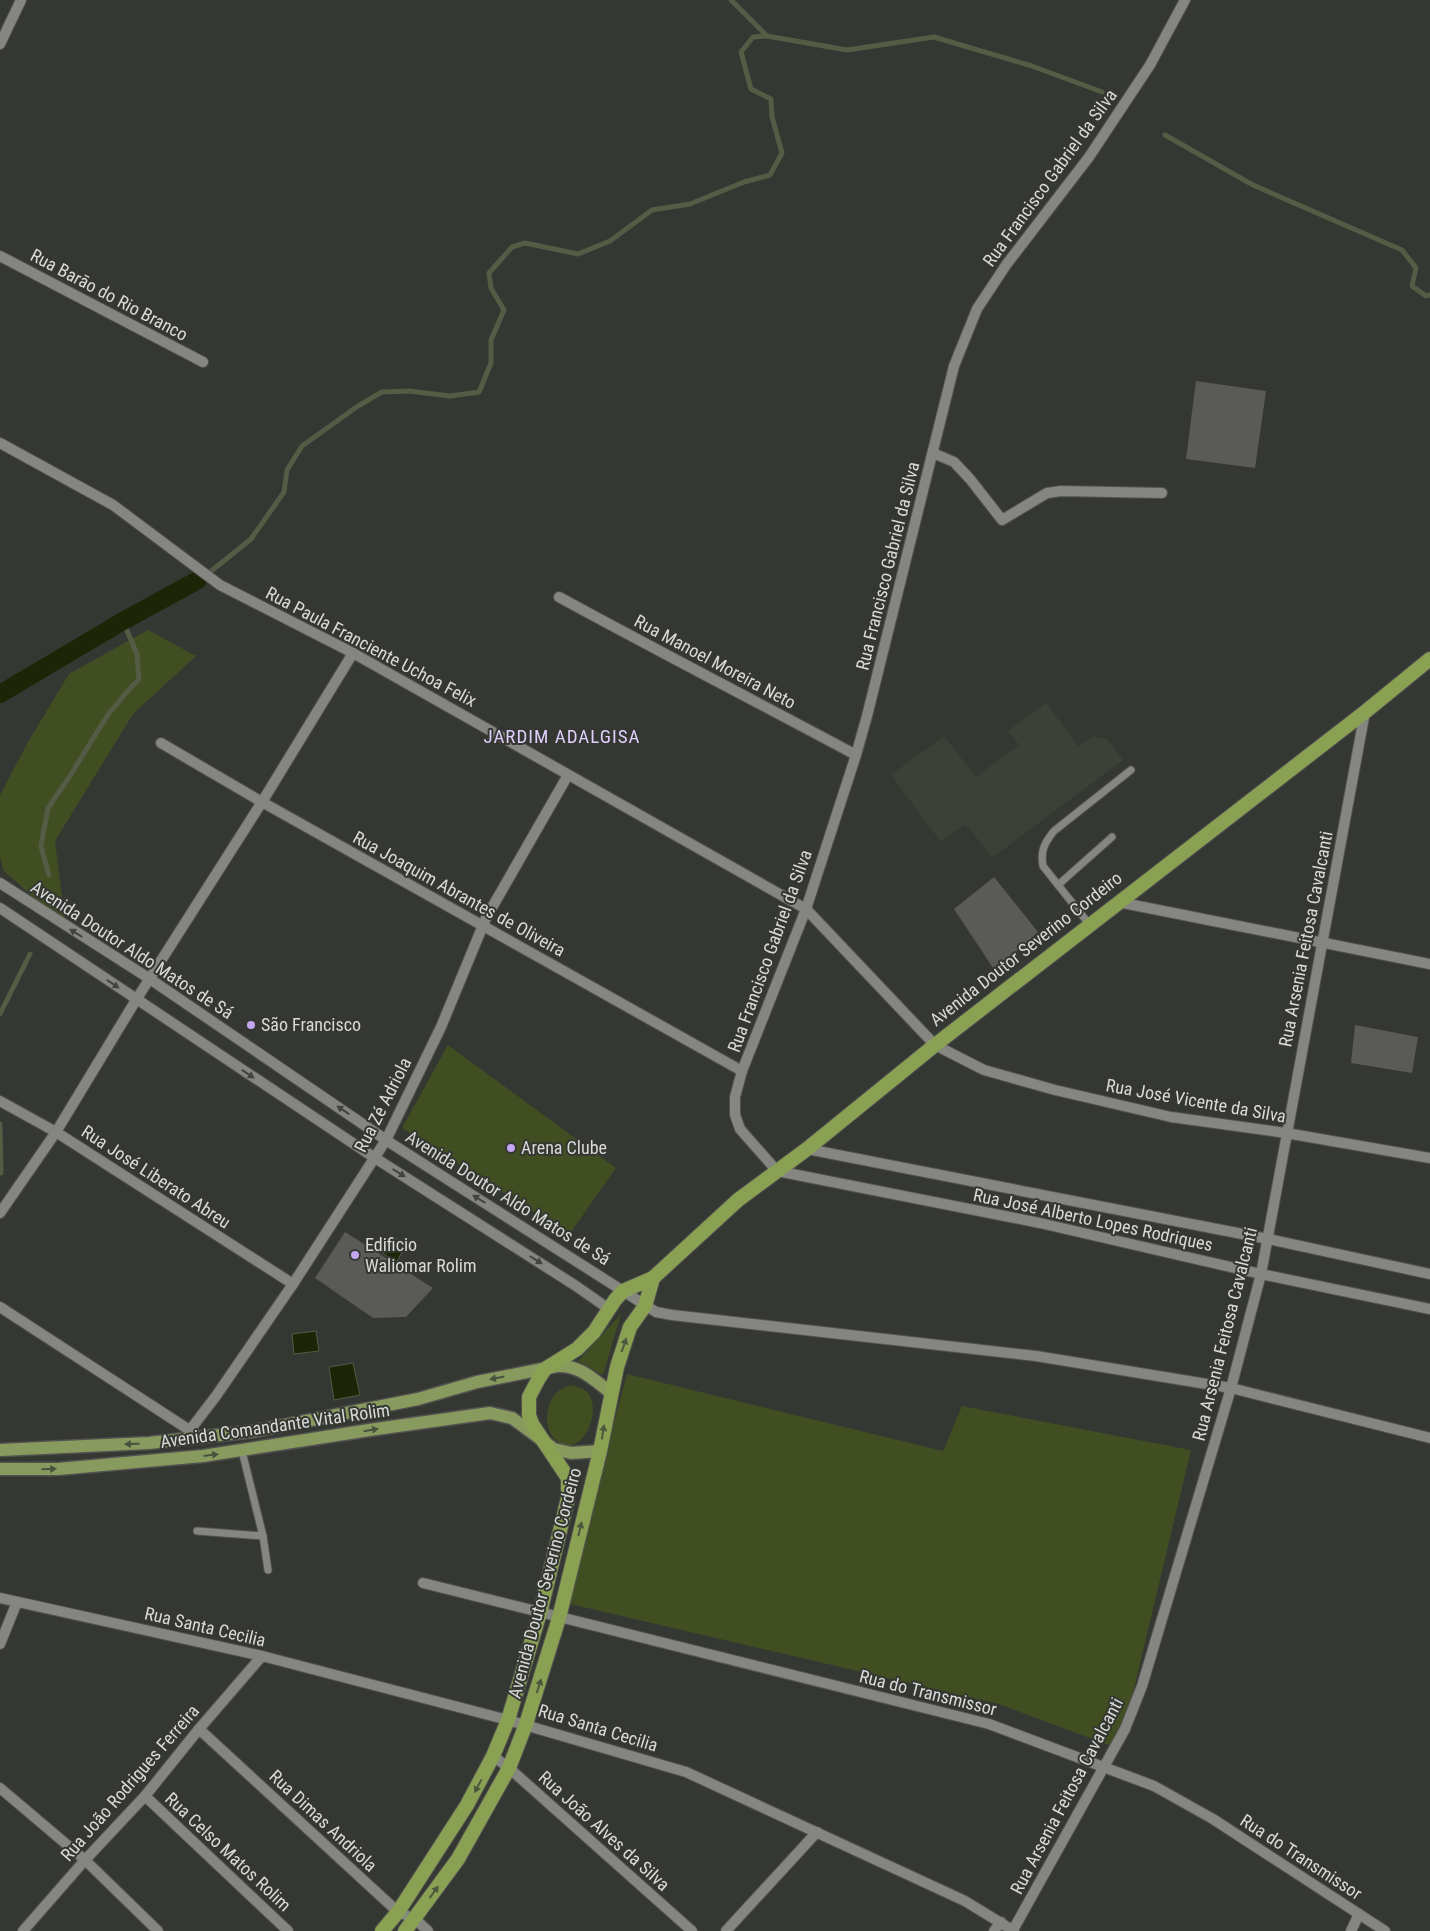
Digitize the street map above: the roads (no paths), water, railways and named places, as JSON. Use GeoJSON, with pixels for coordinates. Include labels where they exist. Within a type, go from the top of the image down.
{"type":"FeatureCollection","features":[{"type":"Feature","properties":{"kind":"highway","name":"Avenida Doutor Severino Cordeiro"},"geometry":{"type":"LineString","coordinates":[[545,1369],[577,1349],[594,1332],[623,1291],[653,1278],[738,1200],[807,1149],[935,1044],[1365,712],[1430,659]]}},
{"type":"Feature","properties":{"kind":"highway"},"geometry":{"type":"LineString","coordinates":[[600,1451],[616,1367],[630,1327],[645,1306],[653,1278]]}},
{"type":"Feature","properties":{"kind":"highway"},"geometry":{"type":"LineString","coordinates":[[545,1369],[533,1388],[529,1406],[532,1424],[546,1444]]}},
{"type":"Feature","properties":{"kind":"highway","name":"Avenida Doutor Severino Cordeiro"},"geometry":{"type":"LineString","coordinates":[[382,1931],[398,1912],[467,1805],[494,1756],[508,1720],[540,1613],[568,1498],[568,1478],[546,1444]]}},
{"type":"Feature","properties":{"kind":"highway","name":"Avenida Doutor Severino Cordeiro"},"geometry":{"type":"LineString","coordinates":[[405,1931],[458,1860],[509,1768],[526,1724],[559,1618],[600,1451]]}},
{"type":"Feature","properties":{"kind":"main road"},"geometry":{"type":"LineString","coordinates":[[545,1369],[569,1366],[578,1369],[610,1392]]}},
{"type":"Feature","properties":{"kind":"main road","name":"Avenida Comandante Vital Rolim"},"geometry":{"type":"LineString","coordinates":[[0,1450],[148,1443],[255,1431],[418,1399],[477,1382],[545,1369]]}},
{"type":"Feature","properties":{"kind":"main road","name":"Avenida Comandante Vital Rolim"},"geometry":{"type":"LineString","coordinates":[[0,1470],[58,1469],[203,1456],[490,1413],[512,1418],[546,1444]]}},
{"type":"Feature","properties":{"kind":"main road"},"geometry":{"type":"LineString","coordinates":[[546,1444],[564,1452],[600,1451]]}},
{"type":"Feature","properties":{"kind":"street"},"geometry":{"type":"LineString","coordinates":[[1,41],[21,0]]}},
{"type":"Feature","properties":{"kind":"street","name":"Rua Francisco Gabriel da Silva"},"geometry":{"type":"LineString","coordinates":[[777,1171],[740,1129],[734,1115],[735,1097],[742,1072],[806,909],[856,755],[954,366],[977,309],[1006,265],[1089,156],[1150,65],[1185,0]]}},
{"type":"Feature","properties":{"kind":"street","name":"Rua Barāo do Rio Branco"},"geometry":{"type":"LineString","coordinates":[[0,256],[203,362]]}},
{"type":"Feature","properties":{"kind":"street","name":"Rua Paula Franciente Uchoa Felix"},"geometry":{"type":"LineString","coordinates":[[0,444],[113,506],[220,585],[353,653],[806,909],[935,1044]]}},
{"type":"Feature","properties":{"kind":"street"},"geometry":{"type":"LineString","coordinates":[[933,453],[954,462],[1002,520],[1047,493],[1061,491],[1162,494]]}},
{"type":"Feature","properties":{"kind":"street","name":"Rua Manoel Moreira Neto"},"geometry":{"type":"LineString","coordinates":[[559,598],[856,755]]}},
{"type":"Feature","properties":{"kind":"street"},"geometry":{"type":"LineString","coordinates":[[0,1214],[56,1132],[136,1000],[262,802],[353,653]]}},
{"type":"Feature","properties":{"kind":"street","name":"Rua Arsenia Feitosa Cavalcanti"},"geometry":{"type":"LineString","coordinates":[[1013,1931],[1125,1728],[1142,1686],[1231,1388],[1261,1274],[1268,1239],[1365,712]]}},
{"type":"Feature","properties":{"kind":"street","name":"Rua Joaquim Abrantes de Oliveira"},"geometry":{"type":"LineString","coordinates":[[161,743],[262,802],[742,1072]]}},
{"type":"Feature","properties":{"kind":"street","name":"Rua Zé Adriola"},"geometry":{"type":"LineString","coordinates":[[190,1430],[294,1284],[386,1140],[441,1026],[483,926],[568,775]]}},
{"type":"Feature","properties":{"kind":"street","name":"Avenida Doutor Aldo Matos de Sá"},"geometry":{"type":"LineString","coordinates":[[0,883],[150,979],[386,1140],[656,1312],[1036,1356],[1231,1388],[1430,1438]]}},
{"type":"Feature","properties":{"kind":"street"},"geometry":{"type":"LineString","coordinates":[[1118,902],[1430,964]]}},
{"type":"Feature","properties":{"kind":"street","name":"Avenida Doutor Aldo Matos de Sá"},"geometry":{"type":"LineString","coordinates":[[0,908],[375,1158],[609,1309]]}},
{"type":"Feature","properties":{"kind":"street","name":"Rua José Vicente da Silva"},"geometry":{"type":"LineString","coordinates":[[935,1044],[984,1070],[1055,1090],[1171,1117],[1286,1133],[1430,1158]]}},
{"type":"Feature","properties":{"kind":"street","name":"Rua José Liberato Abreu"},"geometry":{"type":"LineString","coordinates":[[0,1101],[56,1132],[294,1284]]}},
{"type":"Feature","properties":{"kind":"street","name":"Rua José Alberto Lopes Rodriques"},"geometry":{"type":"LineString","coordinates":[[807,1149],[1268,1239],[1430,1274]]}},
{"type":"Feature","properties":{"kind":"street","name":"Rua José Alberto Lopes Rodriques"},"geometry":{"type":"LineString","coordinates":[[777,1171],[1040,1223],[1261,1274],[1430,1308]]}},
{"type":"Feature","properties":{"kind":"street"},"geometry":{"type":"LineString","coordinates":[[0,1306],[200,1437]]}},
{"type":"Feature","properties":{"kind":"street","name":"Rua do Transmissor"},"geometry":{"type":"LineString","coordinates":[[423,1583],[989,1724],[1154,1786],[1213,1819],[1385,1931]]}},
{"type":"Feature","properties":{"kind":"street","name":"Rua Santa Cecilia"},"geometry":{"type":"LineString","coordinates":[[0,1598],[262,1656],[526,1724],[686,1772],[966,1900],[1013,1931]]}},
{"type":"Feature","properties":{"kind":"street"},"geometry":{"type":"LineString","coordinates":[[0,1644],[17,1602]]}},
{"type":"Feature","properties":{"kind":"street","name":"Rua João Rodrigues Ferreira"},"geometry":{"type":"LineString","coordinates":[[23,1931],[85,1860],[145,1796],[262,1656]]}},
{"type":"Feature","properties":{"kind":"street","name":"Rua Dimas Andriola"},"geometry":{"type":"LineString","coordinates":[[200,1729],[398,1912],[415,1919],[428,1931]]}},
{"type":"Feature","properties":{"kind":"street","name":"Rua João Alves da Silva"},"geometry":{"type":"LineString","coordinates":[[494,1756],[692,1931]]}},
{"type":"Feature","properties":{"kind":"street"},"geometry":{"type":"LineString","coordinates":[[0,1788],[85,1860],[158,1931]]}},
{"type":"Feature","properties":{"kind":"street","name":"Rua Celso Matos Rolim"},"geometry":{"type":"LineString","coordinates":[[145,1796],[288,1931]]}},
{"type":"Feature","properties":{"kind":"street"},"geometry":{"type":"LineString","coordinates":[[726,1931],[817,1832]]}},
{"type":"Feature","properties":{"kind":"street"},"geometry":{"type":"LineString","coordinates":[[1351,1931],[1359,1914]]}},
{"type":"Feature","properties":{"kind":"street"},"geometry":{"type":"LineString","coordinates":[[994,1931],[1001,1922]]}},
{"type":"Feature","properties":{"kind":"lane"},"geometry":{"type":"LineString","coordinates":[[1089,924],[1044,866],[1041,857],[1045,843],[1054,831],[1130,770]]}},
{"type":"Feature","properties":{"kind":"lane"},"geometry":{"type":"LineString","coordinates":[[1058,885],[1112,837]]}},
{"type":"Feature","properties":{"kind":"lane"},"geometry":{"type":"LineString","coordinates":[[242,1451],[263,1536],[268,1570]]}},
{"type":"Feature","properties":{"kind":"lane"},"geometry":{"type":"LineString","coordinates":[[197,1530],[263,1536]]}},
{"type":"Feature","properties":{"kind":"waterway"},"geometry":{"type":"LineString","coordinates":[[731,0],[767,36],[847,50],[934,37],[1032,66],[1102,92]]}},
{"type":"Feature","properties":{"kind":"waterway"},"geometry":{"type":"LineString","coordinates":[[210,572],[251,539],[284,492],[287,470],[302,446],[358,406],[382,392],[409,391],[450,396],[479,392],[491,363],[491,340],[504,310],[491,288],[489,273],[512,247],[525,243],[578,254],[610,241],[652,210],[690,204],[744,182],[770,175],[782,153],[772,117],[771,99],[751,89],[741,52],[753,37],[767,36]]}},
{"type":"Feature","properties":{"kind":"waterway"},"geometry":{"type":"LineString","coordinates":[[1165,135],[1253,185],[1402,250],[1416,268],[1412,286],[1426,296],[1430,295]]}},
{"type":"Feature","properties":{"kind":"waterway"},"geometry":{"type":"LineString","coordinates":[[0,694],[123,621],[198,580]]}},
{"type":"Feature","properties":{"kind":"waterway"},"geometry":{"type":"LineString","coordinates":[[49,875],[41,846],[48,808],[107,716],[139,679],[137,654],[123,621]]}},
{"type":"Feature","properties":{"kind":"waterway"},"geometry":{"type":"LineString","coordinates":[[0,1014],[30,954]]}},
{"type":"Feature","properties":{"kind":"waterway"},"geometry":{"type":"LineString","coordinates":[[0,1124],[1,1173]]}},
{"type":"Feature","properties":{"kind":"place","name":"São Francisco"},"geometry":{"type":"Point","coordinates":[251,1025]}},
{"type":"Feature","properties":{"kind":"place","name":"Arena Clube"},"geometry":{"type":"Point","coordinates":[511,1148]}},
{"type":"Feature","properties":{"kind":"place","name":"Edificio Waliomar Rolim"},"geometry":{"type":"Point","coordinates":[355,1255]}},
{"type":"Feature","properties":{"kind":"district","name":"JARDIM ADALGISA"},"geometry":{"type":"Point","coordinates":[562,736]}}]}
